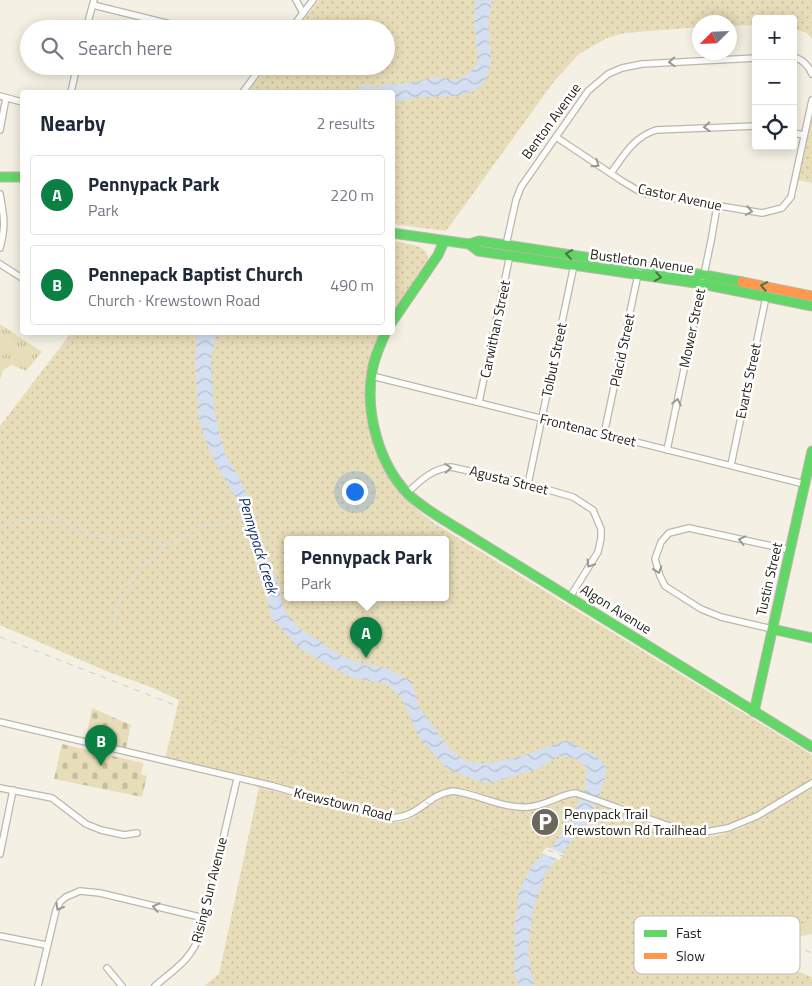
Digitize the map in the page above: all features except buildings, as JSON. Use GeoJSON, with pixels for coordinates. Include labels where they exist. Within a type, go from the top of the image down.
{"type":"FeatureCollection","features":[{"type":"Feature","properties":{"kind":"street"},"geometry":{"type":"LineString","coordinates":[[296,0],[303,13]]}},
{"type":"Feature","properties":{"kind":"street"},"geometry":{"type":"LineString","coordinates":[[298,20],[313,0]]}},
{"type":"Feature","properties":{"kind":"street"},"geometry":{"type":"LineString","coordinates":[[88,20],[93,3],[156,20]]}},
{"type":"Feature","properties":{"kind":"street","name":"Benton Avenue"},"geometry":{"type":"LineString","coordinates":[[506,245],[516,200],[521,187],[588,90],[608,74],[642,64],[752,58]]}},
{"type":"Feature","properties":{"kind":"street"},"geometry":{"type":"LineString","coordinates":[[797,58],[808,67],[812,74]]}},
{"type":"Feature","properties":{"kind":"street"},"geometry":{"type":"LineString","coordinates":[[71,90],[75,75]]}},
{"type":"Feature","properties":{"kind":"street"},"geometry":{"type":"LineString","coordinates":[[244,90],[255,75]]}},
{"type":"Feature","properties":{"kind":"street"},"geometry":{"type":"LineString","coordinates":[[0,130],[3,97],[20,101]]}},
{"type":"Feature","properties":{"kind":"street"},"geometry":{"type":"LineString","coordinates":[[797,134],[804,135],[812,100]]}},
{"type":"Feature","properties":{"kind":"street"},"geometry":{"type":"LineString","coordinates":[[611,173],[629,148],[640,137],[656,130],[752,126]]}},
{"type":"Feature","properties":{"kind":"street","name":"Castor Avenue"},"geometry":{"type":"LineString","coordinates":[[556,137],[622,181],[642,192],[762,213],[782,208],[791,197],[804,135]]}},
{"type":"Feature","properties":{"kind":"street"},"geometry":{"type":"LineString","coordinates":[[0,176],[20,177]]}},
{"type":"Feature","properties":{"kind":"street"},"geometry":{"type":"LineString","coordinates":[[0,194],[4,232],[0,248]]}},
{"type":"Feature","properties":{"kind":"street","name":"Mower Street"},"geometry":{"type":"LineString","coordinates":[[667,450],[717,206]]}},
{"type":"Feature","properties":{"kind":"street","name":"Bustleton Avenue"},"geometry":{"type":"LineString","coordinates":[[395,233],[469,244],[479,241],[506,245],[639,270],[812,296]]}},
{"type":"Feature","properties":{"kind":"street"},"geometry":{"type":"LineString","coordinates":[[395,318],[438,255],[444,241]]}},
{"type":"Feature","properties":{"kind":"street","name":"Bustleton Avenue"},"geometry":{"type":"LineString","coordinates":[[469,244],[478,251],[574,265],[639,270]]}},
{"type":"Feature","properties":{"kind":"street","name":"Carwithan Street"},"geometry":{"type":"LineString","coordinates":[[479,402],[510,255]]}},
{"type":"Feature","properties":{"kind":"street"},"geometry":{"type":"LineString","coordinates":[[0,264],[20,277]]}},
{"type":"Feature","properties":{"kind":"street","name":"Tolbut Street"},"geometry":{"type":"LineString","coordinates":[[528,484],[574,265]]}},
{"type":"Feature","properties":{"kind":"street","name":"Placid Street"},"geometry":{"type":"LineString","coordinates":[[604,434],[639,270]]}},
{"type":"Feature","properties":{"kind":"street","name":"Bustleton Avenue"},"geometry":{"type":"LineString","coordinates":[[703,279],[766,297],[812,306]]}},
{"type":"Feature","properties":{"kind":"street","name":"Evarts Street"},"geometry":{"type":"LineString","coordinates":[[731,465],[766,297]]}},
{"type":"Feature","properties":{"kind":"street"},"geometry":{"type":"LineString","coordinates":[[384,335],[380,342],[372,376],[370,398],[375,433],[388,463],[407,493]]}},
{"type":"Feature","properties":{"kind":"street","name":"Frontenac Street"},"geometry":{"type":"LineString","coordinates":[[372,376],[804,484]]}},
{"type":"Feature","properties":{"kind":"street","name":"Tustin Street"},"geometry":{"type":"LineString","coordinates":[[754,712],[812,451]]}},
{"type":"Feature","properties":{"kind":"street","name":"Agusta Street"},"geometry":{"type":"LineString","coordinates":[[407,493],[426,476],[442,468],[451,467],[528,484],[574,497],[585,503],[594,510],[601,529],[601,538],[598,552],[570,597]]}},
{"type":"Feature","properties":{"kind":"street","name":"Algon Avenue"},"geometry":{"type":"LineString","coordinates":[[407,493],[448,523],[812,747]]}},
{"type":"Feature","properties":{"kind":"street"},"geometry":{"type":"LineString","coordinates":[[790,550],[689,528],[669,534],[661,542],[655,559],[665,586],[701,609],[721,617],[812,638]]}},
{"type":"Feature","properties":{"kind":"street","name":"Krewstown Road"},"geometry":{"type":"LineString","coordinates":[[0,722],[273,786],[385,818],[408,816],[446,792],[453,791],[521,807],[537,806],[567,795],[580,794],[691,832],[714,831],[728,828],[757,816],[812,783]]}},
{"type":"Feature","properties":{"kind":"street","name":"Rising Sun Avenue"},"geometry":{"type":"LineString","coordinates":[[155,986],[188,959],[201,933],[237,779]]}},
{"type":"Feature","properties":{"kind":"street"},"geometry":{"type":"LineString","coordinates":[[0,788],[52,798],[86,824],[101,830],[124,835],[137,833]]}},
{"type":"Feature","properties":{"kind":"street"},"geometry":{"type":"LineString","coordinates":[[0,854],[13,790]]}},
{"type":"Feature","properties":{"kind":"street"},"geometry":{"type":"LineString","coordinates":[[38,986],[46,945],[56,910],[60,902],[73,892],[80,891],[100,894],[204,918]]}},
{"type":"Feature","properties":{"kind":"street"},"geometry":{"type":"LineString","coordinates":[[0,936],[46,945]]}},
{"type":"Feature","properties":{"kind":"street"},"geometry":{"type":"LineString","coordinates":[[107,968],[122,986]]}},
{"type":"Feature","properties":{"kind":"green space"},"geometry":{"type":"Polygon","coordinates":[[[319,0],[812,0],[812,39],[807,33],[797,29],[797,15],[752,15],[752,25],[737,26],[737,15],[692,15],[692,28],[625,33],[607,38],[579,54],[555,80],[446,231],[395,224],[395,90],[250,90],[261,75],[395,75],[395,20],[304,20],[319,0]]]}},
{"type":"Feature","properties":{"kind":"green space"},"geometry":{"type":"Polygon","coordinates":[[[812,111],[812,183],[798,180],[812,111]]]}},
{"type":"Feature","properties":{"kind":"green space"},"geometry":{"type":"Polygon","coordinates":[[[395,241],[411,244],[422,249],[428,257],[427,264],[395,309],[395,241]]]}},
{"type":"Feature","properties":{"kind":"green space"},"geometry":{"type":"Polygon","coordinates":[[[0,324],[42,352],[26,371],[12,365],[3,370],[0,380],[0,324]]]}},
{"type":"Feature","properties":{"kind":"green space"},"geometry":{"type":"Polygon","coordinates":[[[69,335],[380,335],[376,346],[368,392],[368,415],[372,436],[378,456],[388,474],[400,492],[416,508],[434,523],[812,755],[812,779],[754,814],[722,826],[690,829],[654,816],[642,814],[642,812],[620,803],[617,811],[678,833],[707,837],[739,829],[770,813],[812,787],[812,914],[800,930],[800,916],[634,916],[634,974],[800,974],[800,972],[812,977],[812,986],[204,986],[219,974],[259,787],[382,821],[395,822],[405,821],[434,801],[452,795],[466,796],[520,810],[530,810],[561,800],[560,794],[537,802],[523,804],[505,801],[460,788],[451,788],[438,792],[417,808],[405,814],[389,816],[284,786],[165,759],[179,700],[0,625],[0,426],[69,335]]]}},
{"type":"Feature","properties":{"kind":"green space"},"geometry":{"type":"Polygon","coordinates":[[[92,708],[131,725],[126,748],[86,738],[92,708]]]}},
{"type":"Feature","properties":{"kind":"green space"},"geometry":{"type":"Polygon","coordinates":[[[62,744],[143,763],[141,774],[147,776],[142,797],[54,779],[62,744]]]}},
{"type":"Feature","properties":{"kind":"green space"},"geometry":{"type":"Polygon","coordinates":[[[812,912],[812,934],[800,936],[800,916],[789,916],[812,912]]]}},
{"type":"Feature","properties":{"kind":"water"},"geometry":{"type":"Polygon","coordinates":[[[476,0],[492,0],[488,23],[491,63],[487,77],[481,86],[471,92],[457,96],[419,97],[395,103],[395,90],[356,90],[366,84],[374,88],[437,77],[454,80],[469,74],[478,62],[474,18],[476,0]]]}},
{"type":"Feature","properties":{"kind":"water","name":"Pennypack Creek"},"geometry":{"type":"Polygon","coordinates":[[[197,335],[216,335],[211,361],[214,410],[225,454],[239,477],[248,498],[265,553],[278,584],[284,610],[299,628],[340,655],[361,663],[386,668],[411,681],[420,709],[451,750],[465,761],[485,764],[516,758],[567,740],[598,757],[607,768],[602,788],[589,819],[546,873],[533,909],[528,952],[534,986],[519,986],[514,972],[515,924],[519,891],[532,865],[553,846],[574,814],[585,788],[587,768],[577,759],[559,756],[538,769],[484,783],[447,769],[418,736],[403,700],[387,684],[354,678],[329,666],[298,647],[271,617],[237,500],[216,464],[206,442],[199,420],[195,366],[197,335]]]}},
{"type":"Feature","properties":{"kind":"pier"},"geometry":{"type":"Polygon","coordinates":[[[547,847],[564,854],[559,860],[541,853],[547,847]]]}},
{"type":"Feature","properties":{"kind":"waterway","name":"Pennypack Creek"},"geometry":{"type":"LineString","coordinates":[[0,525],[35,520],[45,516],[91,535],[122,541],[136,535],[150,541],[156,539],[165,546],[173,543],[178,538],[186,537],[199,527],[224,523],[240,507]]}},
{"type":"Feature","properties":{"kind":"waterway"},"geometry":{"type":"LineString","coordinates":[[111,626],[117,617],[118,603],[130,586],[140,566],[156,556],[163,547]]}},
{"type":"Feature","properties":{"kind":"railway"},"geometry":{"type":"LineString","coordinates":[[0,637],[717,916]]}},
{"type":"Feature","properties":{"kind":"railway"},"geometry":{"type":"LineString","coordinates":[[800,948],[812,953]]}},
{"type":"Feature","properties":{"kind":"traffic: fast"},"geometry":{"type":"LineString","coordinates":[[0,177],[20,177]]}},
{"type":"Feature","properties":{"kind":"traffic: fast"},"geometry":{"type":"LineString","coordinates":[[395,233],[469,244],[479,241],[742,282]]}},
{"type":"Feature","properties":{"kind":"traffic: fast"},"geometry":{"type":"LineString","coordinates":[[395,318],[438,255],[444,241]]}},
{"type":"Feature","properties":{"kind":"traffic: fast"},"geometry":{"type":"LineString","coordinates":[[469,244],[478,251],[702,284],[812,306]]}},
{"type":"Feature","properties":{"kind":"traffic: fast"},"geometry":{"type":"LineString","coordinates":[[385,335],[372,372],[370,388],[373,421],[376,437],[389,468],[408,494],[441,518],[812,747]]}},
{"type":"Feature","properties":{"kind":"traffic: fast"},"geometry":{"type":"LineString","coordinates":[[754,712],[812,451]]}},
{"type":"Feature","properties":{"kind":"traffic: fast"},"geometry":{"type":"LineString","coordinates":[[772,629],[812,638]]}},
{"type":"Feature","properties":{"kind":"traffic: slow"},"geometry":{"type":"LineString","coordinates":[[742,282],[812,296]]}},
{"type":"Feature","properties":{"kind":"place","name":"Pennypack Park"},"geometry":{"type":"Point","coordinates":[366,658]}},
{"type":"Feature","properties":{"kind":"place","name":"Pennepack Baptist Church"},"geometry":{"type":"Point","coordinates":[101,766]}},
{"type":"Feature","properties":{"kind":"place","name":"Penypack Trail Krewstown Rd Trailhead"},"geometry":{"type":"Point","coordinates":[545,822]}}]}
